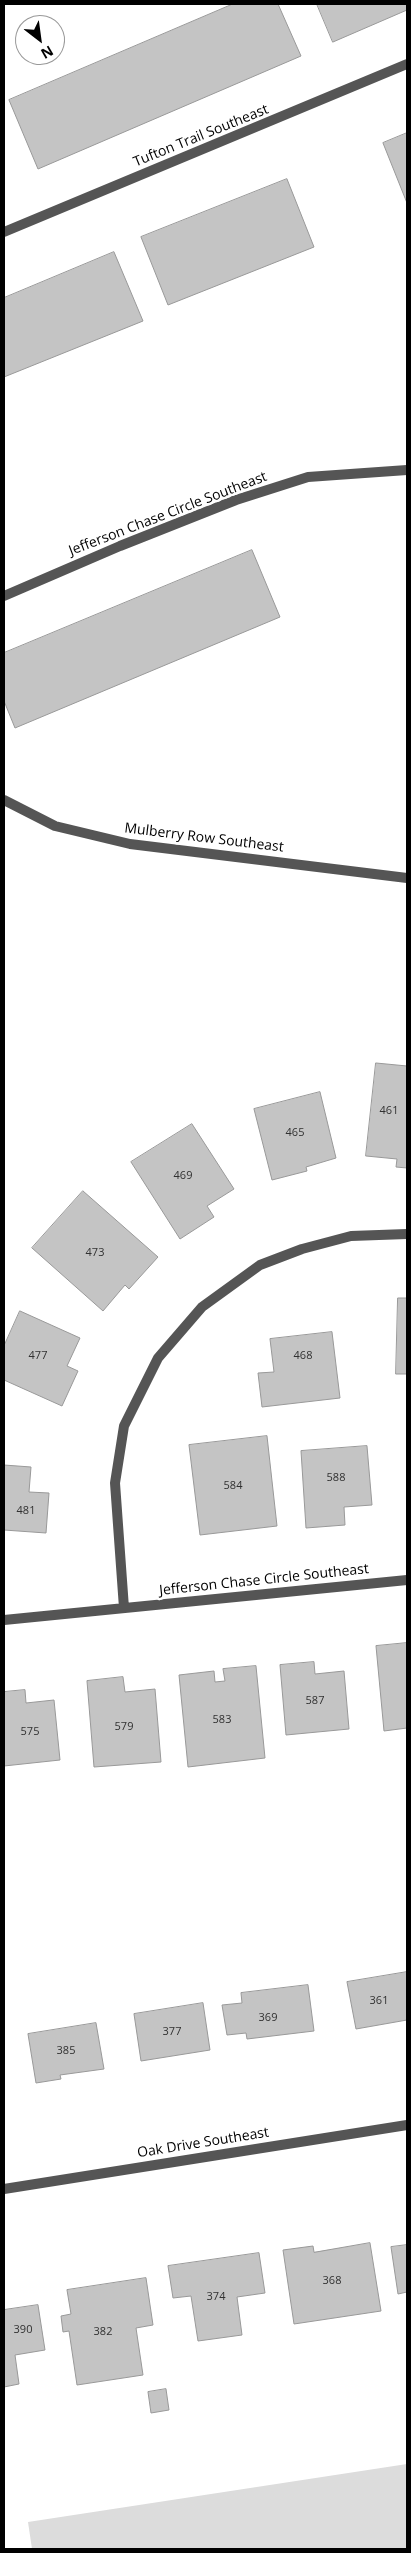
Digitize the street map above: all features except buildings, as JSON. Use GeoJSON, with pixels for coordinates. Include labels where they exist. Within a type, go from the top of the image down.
{"type":"FeatureCollection","features":[{"type":"Feature","properties":{"kind":"street","name":"Tufton Trail Southeast"},"geometry":{"type":"LineString","coordinates":[[4,232],[407,64]]}},
{"type":"Feature","properties":{"kind":"street","name":"Jefferson Chase Circle Southeast"},"geometry":{"type":"LineString","coordinates":[[4,596],[218,507],[308,477],[407,470]]}},
{"type":"Feature","properties":{"kind":"street","name":"Mulberry Row Southeast"},"geometry":{"type":"LineString","coordinates":[[4,800],[55,826],[130,844],[407,878]]}},
{"type":"Feature","properties":{"kind":"street"},"geometry":{"type":"LineString","coordinates":[[124,1608],[115,1483],[124,1426],[158,1358],[202,1307],[260,1265],[302,1249],[351,1236],[407,1234]]}},
{"type":"Feature","properties":{"kind":"street","name":"Jefferson Chase Circle Southeast"},"geometry":{"type":"LineString","coordinates":[[4,1620],[407,1580]]}},
{"type":"Feature","properties":{"kind":"street","name":"Oak Drive Southeast"},"geometry":{"type":"LineString","coordinates":[[4,2189],[407,2125]]}},
{"type":"Feature","properties":{"kind":"shaded area"},"geometry":{"type":"Polygon","coordinates":[[[407,2464],[407,2549],[32,2549],[28,2522],[407,2464]]]}}]}
